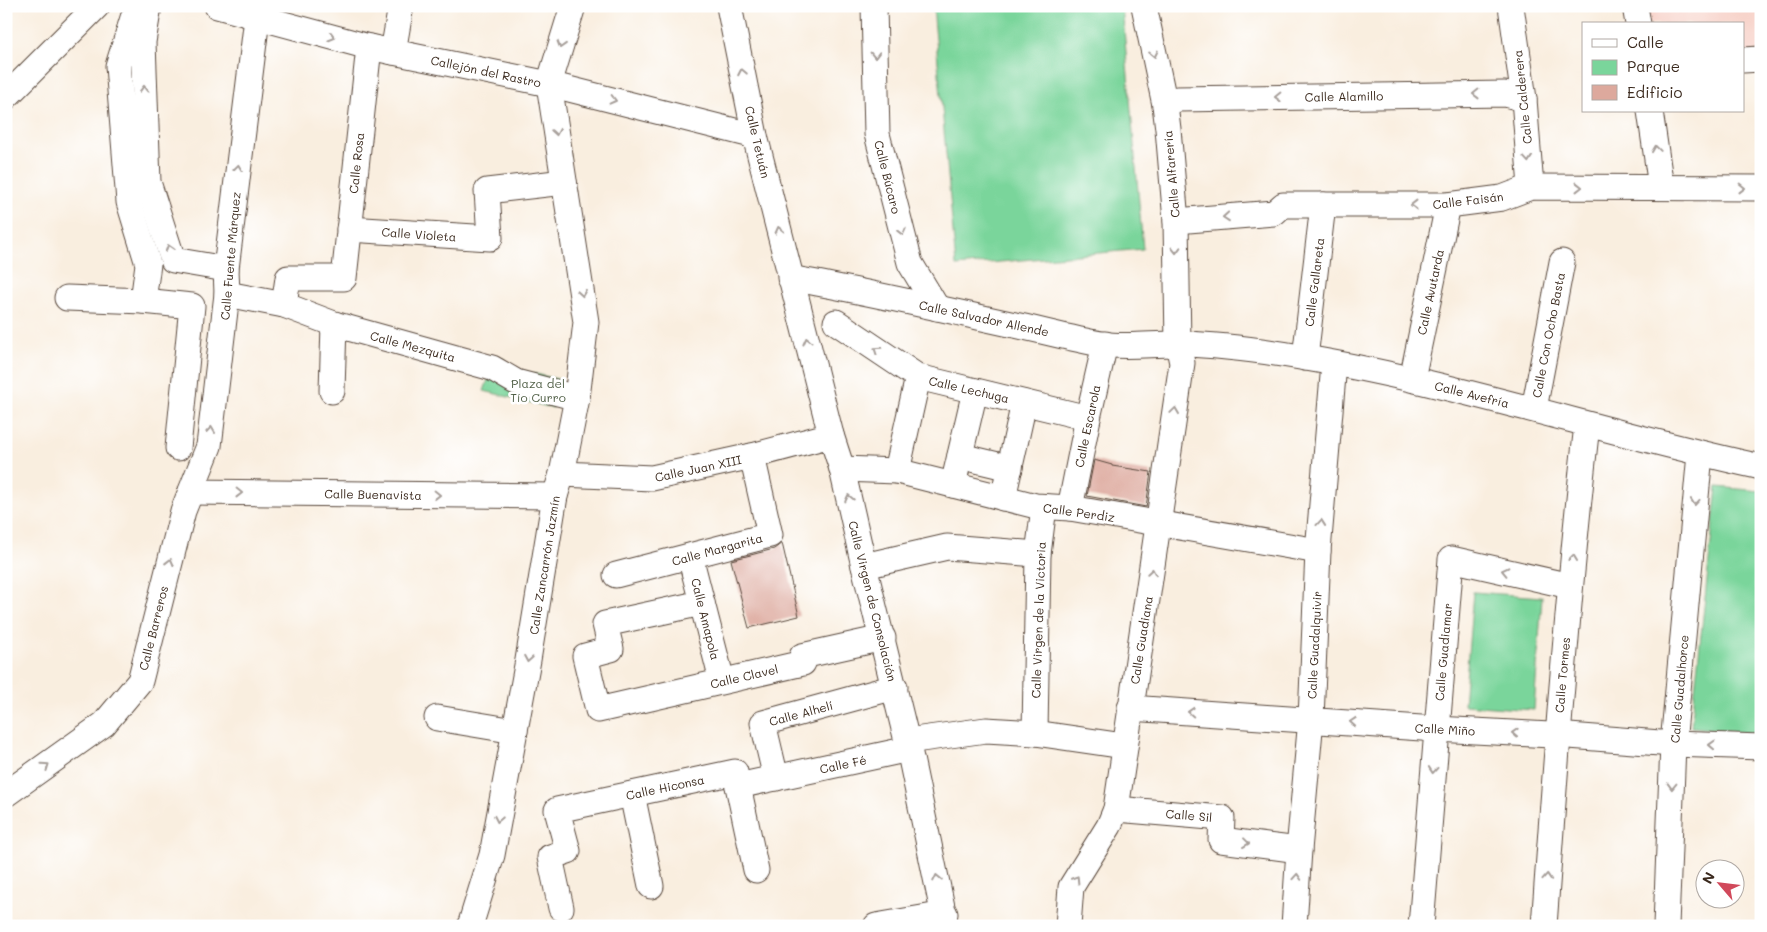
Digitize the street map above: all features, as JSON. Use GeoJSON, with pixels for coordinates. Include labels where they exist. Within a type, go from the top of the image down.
{"type":"FeatureCollection","features":[{"type":"Feature","properties":{"kind":"street"},"geometry":{"type":"LineString","coordinates":[[6,97],[97,6]]}},
{"type":"Feature","properties":{"kind":"street"},"geometry":{"type":"LineString","coordinates":[[140,6],[133,18],[118,66],[129,202],[148,264],[143,301]]}},
{"type":"Feature","properties":{"kind":"street"},"geometry":{"type":"LineString","coordinates":[[149,6],[143,42],[148,182],[173,260],[226,269]]}},
{"type":"Feature","properties":{"kind":"street","name":"Callejón del Rastro"},"geometry":{"type":"LineString","coordinates":[[217,6],[256,28],[298,17],[381,50],[549,84],[755,136]]}},
{"type":"Feature","properties":{"kind":"street","name":"Calle Rosa"},"geometry":{"type":"LineString","coordinates":[[284,305],[288,278],[344,278],[349,229],[381,50],[401,6]]}},
{"type":"Feature","properties":{"kind":"street"},"geometry":{"type":"LineString","coordinates":[[549,84],[573,6]]}},
{"type":"Feature","properties":{"kind":"street","name":"Calle Tetuán"},"geometry":{"type":"LineString","coordinates":[[729,6],[755,136],[790,278]]}},
{"type":"Feature","properties":{"kind":"street","name":"Calle Búcaro"},"geometry":{"type":"LineString","coordinates":[[874,6],[877,134],[910,263],[937,308]]}},
{"type":"Feature","properties":{"kind":"street","name":"Calle Alfarería"},"geometry":{"type":"LineString","coordinates":[[1144,6],[1165,106],[1176,221],[1178,344]]}},
{"type":"Feature","properties":{"kind":"street","name":"Calle Calderera"},"geometry":{"type":"LineString","coordinates":[[1511,6],[1524,100],[1531,187]]}},
{"type":"Feature","properties":{"kind":"street"},"geometry":{"type":"LineString","coordinates":[[1635,6],[1638,22]]}},
{"type":"Feature","properties":{"kind":"street","name":"Calle Fuente Márquez"},"geometry":{"type":"LineString","coordinates":[[191,492],[209,446],[227,294],[226,269],[256,28]]}},
{"type":"Feature","properties":{"kind":"street"},"geometry":{"type":"LineString","coordinates":[[1744,60],[1761,58]]}},
{"type":"Feature","properties":{"kind":"street","name":"Calle Zancarrón Jazmín"},"geometry":{"type":"LineString","coordinates":[[470,926],[492,855],[530,651],[565,482],[586,322],[549,84]]}},
{"type":"Feature","properties":{"kind":"street","name":"Calle Alamillo"},"geometry":{"type":"LineString","coordinates":[[1165,106],[1177,99],[1505,94],[1524,100]]}},
{"type":"Feature","properties":{"kind":"street"},"geometry":{"type":"LineString","coordinates":[[1650,112],[1661,187]]}},
{"type":"Feature","properties":{"kind":"street","name":"Calle Violeta"},"geometry":{"type":"LineString","coordinates":[[349,229],[490,238],[487,191],[564,182]]}},
{"type":"Feature","properties":{"kind":"street","name":"Calle Faisán"},"geometry":{"type":"LineString","coordinates":[[1176,221],[1274,213],[1283,205],[1448,205],[1502,198],[1531,187],[1761,188]]}},
{"type":"Feature","properties":{"kind":"street","name":"Calle Gallareta"},"geometry":{"type":"LineString","coordinates":[[1305,358],[1323,205]]}},
{"type":"Feature","properties":{"kind":"street","name":"Calle Avutarda"},"geometry":{"type":"LineString","coordinates":[[1412,379],[1448,205]]}},
{"type":"Feature","properties":{"kind":"street","name":"Calle Con Ocho Basta"},"geometry":{"type":"LineString","coordinates":[[1534,409],[1562,262]]}},
{"type":"Feature","properties":{"kind":"street","name":"Calle Salvador Allende"},"geometry":{"type":"LineString","coordinates":[[790,278],[1105,344],[1178,344]]}},
{"type":"Feature","properties":{"kind":"street","name":"Calle Virgen de Consolación"},"geometry":{"type":"LineString","coordinates":[[790,278],[831,435],[842,469],[883,638],[945,920]]}},
{"type":"Feature","properties":{"kind":"street","name":"Calle Mezquita"},"geometry":{"type":"LineString","coordinates":[[227,294],[284,305],[334,324],[492,368],[516,382],[577,398]]}},
{"type":"Feature","properties":{"kind":"street"},"geometry":{"type":"LineString","coordinates":[[67,298],[143,301],[192,306],[178,448]]}},
{"type":"Feature","properties":{"kind":"street","name":"Calle Lechuga"},"geometry":{"type":"LineString","coordinates":[[836,322],[918,377],[1088,418]]}},
{"type":"Feature","properties":{"kind":"street"},"geometry":{"type":"LineString","coordinates":[[332,391],[334,324]]}},
{"type":"Feature","properties":{"kind":"street","name":"Calle Escarola"},"geometry":{"type":"LineString","coordinates":[[1070,508],[1105,344]]}},
{"type":"Feature","properties":{"kind":"street","name":"Calle Avefría"},"geometry":{"type":"LineString","coordinates":[[1178,344],[1202,345],[1305,358],[1412,379],[1534,409],[1587,425],[1700,454],[1761,467]]}},
{"type":"Feature","properties":{"kind":"street","name":"Calle Guadiana"},"geometry":{"type":"LineString","coordinates":[[1068,926],[1071,887],[1109,826],[1116,808],[1182,362],[1178,344]]}},
{"type":"Feature","properties":{"kind":"street","name":"Calle Guadalquivir"},"geometry":{"type":"LineString","coordinates":[[1294,926],[1311,719],[1318,551],[1334,364]]}},
{"type":"Feature","properties":{"kind":"street"},"geometry":{"type":"LineString","coordinates":[[897,471],[918,377]]}},
{"type":"Feature","properties":{"kind":"street"},"geometry":{"type":"LineString","coordinates":[[953,485],[975,391]]}},
{"type":"Feature","properties":{"kind":"street"},"geometry":{"type":"LineString","coordinates":[[1003,498],[1024,403]]}},
{"type":"Feature","properties":{"kind":"street","name":"Calle Tormes"},"geometry":{"type":"LineString","coordinates":[[1544,926],[1556,735],[1587,425]]}},
{"type":"Feature","properties":{"kind":"street","name":"Calle Juan XIII"},"geometry":{"type":"LineString","coordinates":[[565,482],[652,478],[752,456],[831,435]]}},
{"type":"Feature","properties":{"kind":"street","name":"Calle Guadalhorce"},"geometry":{"type":"LineString","coordinates":[[1666,926],[1673,744],[1700,454]]}},
{"type":"Feature","properties":{"kind":"street","name":"Calle Margarita"},"geometry":{"type":"LineString","coordinates":[[616,575],[770,535],[752,456]]}},
{"type":"Feature","properties":{"kind":"street"},"geometry":{"type":"LineString","coordinates":[[960,456],[1010,468]]}},
{"type":"Feature","properties":{"kind":"street","name":"Calle Perdiz"},"geometry":{"type":"LineString","coordinates":[[842,469],[897,471],[1044,507],[1070,508],[1318,551]]}},
{"type":"Feature","properties":{"kind":"street","name":"Calle Buenavista"},"geometry":{"type":"LineString","coordinates":[[191,492],[565,482]]}},
{"type":"Feature","properties":{"kind":"street","name":"Calle Barreros"},"geometry":{"type":"LineString","coordinates":[[6,794],[104,724],[140,681],[182,511],[191,492]]}},
{"type":"Feature","properties":{"kind":"street","name":"Calle Virgen de la Victoria"},"geometry":{"type":"LineString","coordinates":[[1034,733],[1038,554],[1044,507]]}},
{"type":"Feature","properties":{"kind":"street"},"geometry":{"type":"LineString","coordinates":[[864,566],[947,548],[1038,554]]}},
{"type":"Feature","properties":{"kind":"street","name":"Calle Amapola"},"geometry":{"type":"LineString","coordinates":[[690,556],[722,681]]}},
{"type":"Feature","properties":{"kind":"street","name":"Calle Guadiamar"},"geometry":{"type":"LineString","coordinates":[[1421,926],[1451,559],[1570,586]]}},
{"type":"Feature","properties":{"kind":"street","name":"Calle Clavel"},"geometry":{"type":"LineString","coordinates":[[702,603],[605,624],[611,650],[585,656],[598,710],[803,662],[802,656],[883,638]]}},
{"type":"Feature","properties":{"kind":"street","name":"Calle Alhelí"},"geometry":{"type":"LineString","coordinates":[[776,778],[763,723],[895,688]]}},
{"type":"Feature","properties":{"kind":"street","name":"Calle Miño"},"geometry":{"type":"LineString","coordinates":[[1130,708],[1673,744],[1761,747]]}},
{"type":"Feature","properties":{"kind":"street"},"geometry":{"type":"LineString","coordinates":[[436,718],[515,731]]}},
{"type":"Feature","properties":{"kind":"street","name":"Calle Fé"},"geometry":{"type":"LineString","coordinates":[[737,779],[776,778],[908,745],[986,730],[1034,733],[1124,746]]}},
{"type":"Feature","properties":{"kind":"street"},"geometry":{"type":"LineString","coordinates":[[737,779],[756,870]]}},
{"type":"Feature","properties":{"kind":"street","name":"Calle Hiconsa"},"geometry":{"type":"LineString","coordinates":[[561,908],[550,857],[568,851],[557,810],[632,794],[737,779]]}},
{"type":"Feature","properties":{"kind":"street"},"geometry":{"type":"LineString","coordinates":[[632,794],[651,886]]}},
{"type":"Feature","properties":{"kind":"street","name":"Calle Sil"},"geometry":{"type":"LineString","coordinates":[[1116,808],[1222,818],[1221,840],[1299,850]]}},
{"type":"Feature","properties":{"kind":"street"},"geometry":{"type":"LineString","coordinates":[[876,926],[945,920]]}},
{"type":"Feature","properties":{"kind":"shaded area"},"geometry":{"type":"Polygon","coordinates":[[[1646,6],[1761,6],[1761,52],[1744,53],[1744,22],[1649,22],[1646,6]]]}},
{"type":"Feature","properties":{"kind":"green space"},"geometry":{"type":"Polygon","coordinates":[[[933,6],[1122,6],[1143,249],[956,266],[933,6]]]}},
{"type":"Feature","properties":{"kind":"green space","name":"Plaza del Tío Curro"},"geometry":{"type":"Polygon","coordinates":[[[496,357],[504,359],[502,366],[561,380],[553,408],[484,391],[496,357]]]}},
{"type":"Feature","properties":{"kind":"green space"},"geometry":{"type":"Polygon","coordinates":[[[1717,487],[1761,491],[1761,734],[1691,727],[1717,487]]]}},
{"type":"Feature","properties":{"kind":"green space"},"geometry":{"type":"Polygon","coordinates":[[[1473,592],[1542,597],[1534,710],[1464,705],[1473,592]]]}},
{"type":"Feature","properties":{"kind":"building"},"geometry":{"type":"Polygon","coordinates":[[[1094,460],[1112,466],[1151,472],[1146,507],[1087,496],[1094,460]]]}},
{"type":"Feature","properties":{"kind":"building"},"geometry":{"type":"Polygon","coordinates":[[[782,543],[799,616],[749,628],[731,560],[774,549],[782,543]]]}}]}
